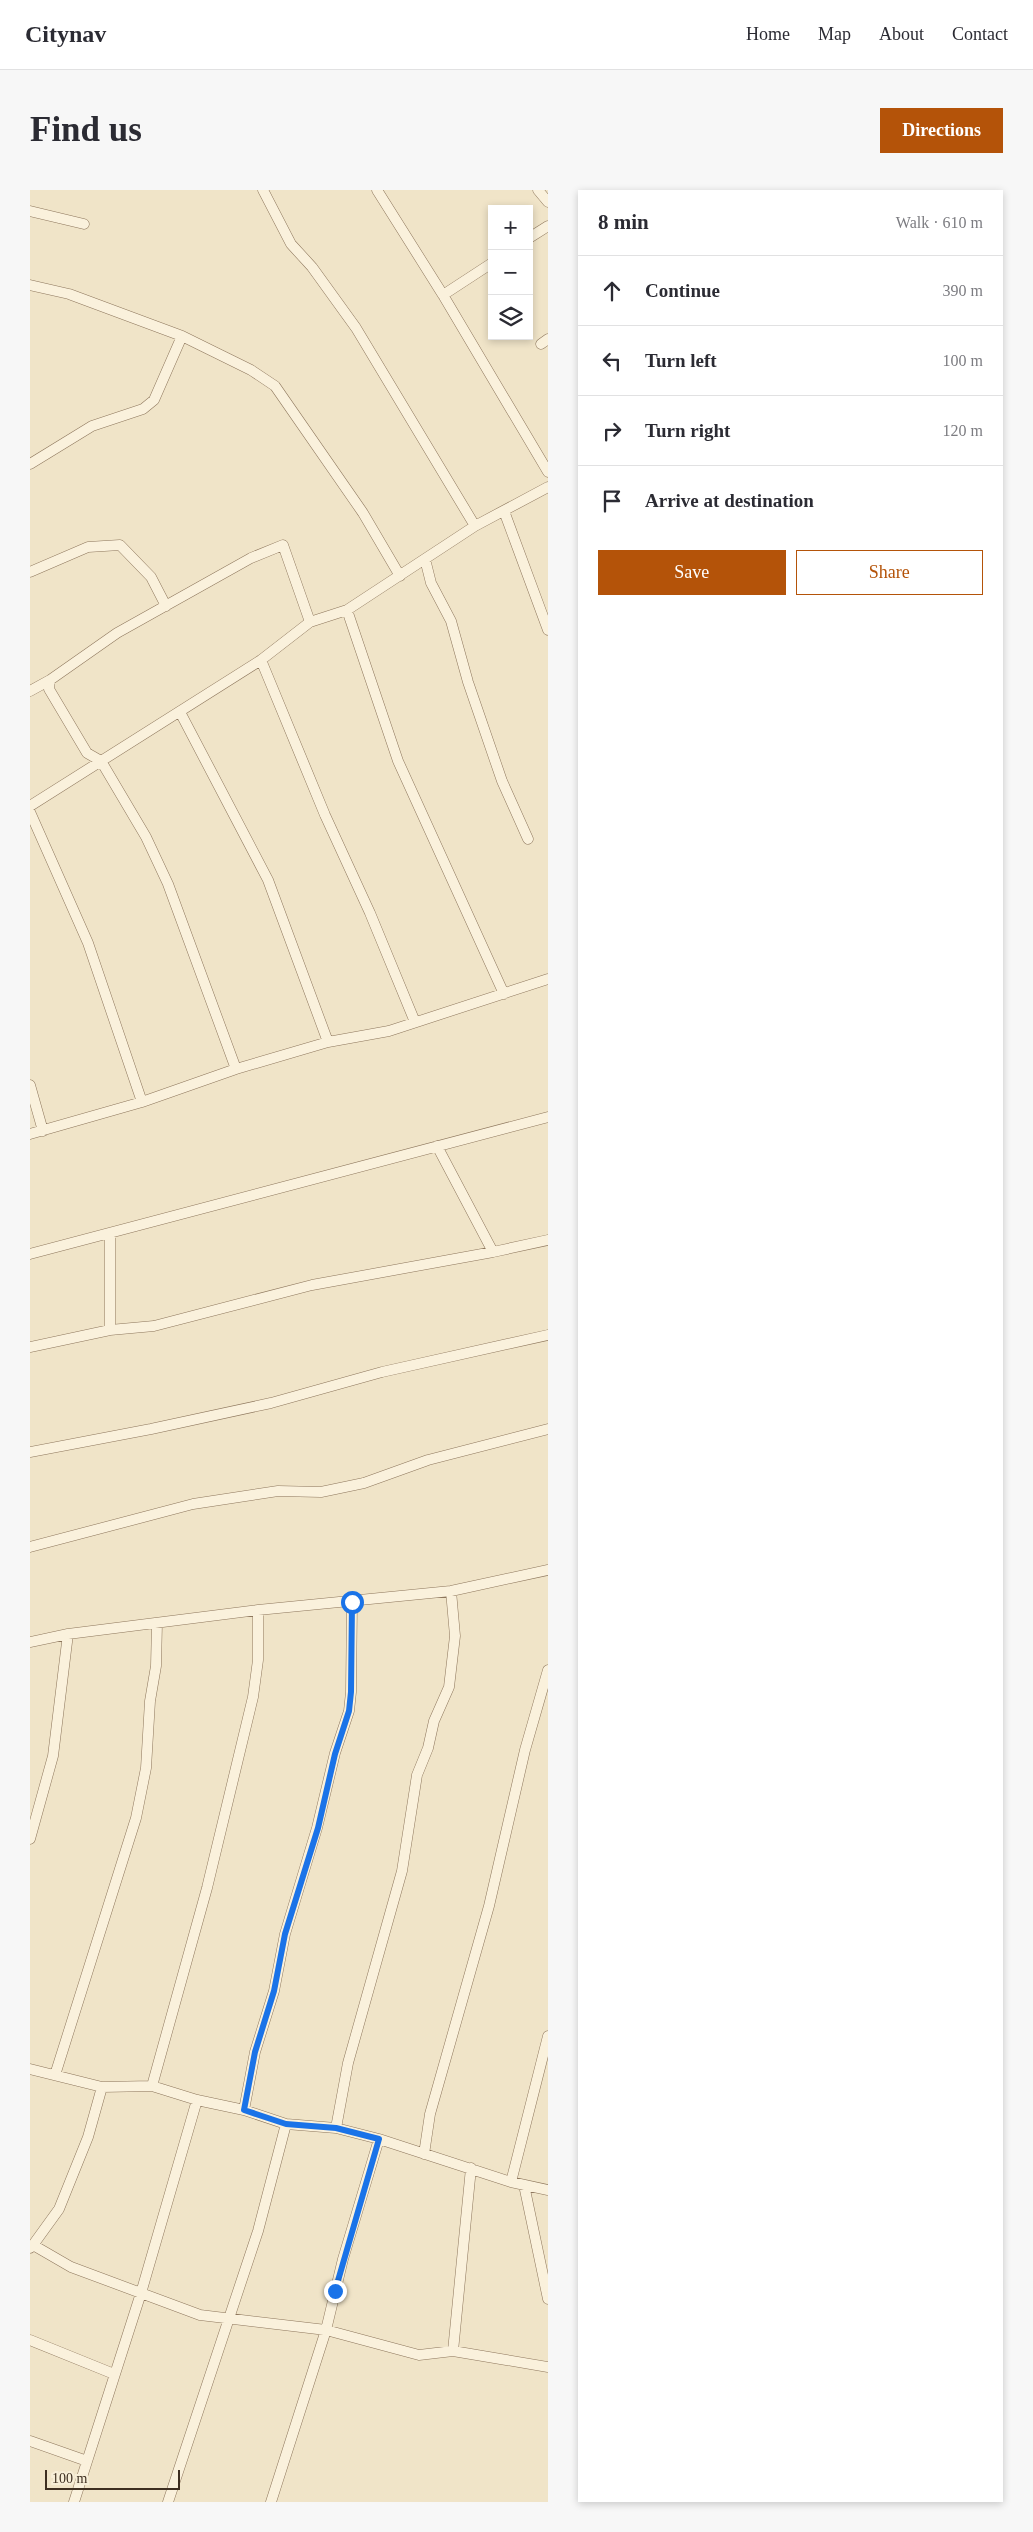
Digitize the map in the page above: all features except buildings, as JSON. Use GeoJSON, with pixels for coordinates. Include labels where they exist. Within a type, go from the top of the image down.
{"type":"FeatureCollection","features":[{"type":"Feature","properties":{"kind":"street"},"geometry":{"type":"LineString","coordinates":[[263,190],[291,244],[312,267],[356,328],[475,526]]}},
{"type":"Feature","properties":{"kind":"street"},"geometry":{"type":"LineString","coordinates":[[377,190],[443,295],[548,472]]}},
{"type":"Feature","properties":{"kind":"street"},"geometry":{"type":"LineString","coordinates":[[538,190],[548,202]]}},
{"type":"Feature","properties":{"kind":"street"},"geometry":{"type":"LineString","coordinates":[[30,211],[84,224]]}},
{"type":"Feature","properties":{"kind":"street"},"geometry":{"type":"LineString","coordinates":[[533,235],[548,226]]}},
{"type":"Feature","properties":{"kind":"street"},"geometry":{"type":"LineString","coordinates":[[443,295],[488,266]]}},
{"type":"Feature","properties":{"kind":"street"},"geometry":{"type":"LineString","coordinates":[[30,284],[69,294],[182,336],[251,370],[275,386],[363,513],[400,576]]}},
{"type":"Feature","properties":{"kind":"street"},"geometry":{"type":"LineString","coordinates":[[30,464],[92,426],[143,409],[154,400],[182,336]]}},
{"type":"Feature","properties":{"kind":"street"},"geometry":{"type":"LineString","coordinates":[[30,806],[261,660],[310,622],[347,610],[475,526],[548,487]]}},
{"type":"Feature","properties":{"kind":"street"},"geometry":{"type":"LineString","coordinates":[[504,511],[548,630]]}},
{"type":"Feature","properties":{"kind":"street"},"geometry":{"type":"LineString","coordinates":[[30,572],[88,547],[120,545],[151,577],[166,606]]}},
{"type":"Feature","properties":{"kind":"street"},"geometry":{"type":"LineString","coordinates":[[30,691],[50,680],[117,633],[251,558],[283,545],[310,622]]}},
{"type":"Feature","properties":{"kind":"street"},"geometry":{"type":"LineString","coordinates":[[425,559],[431,582],[451,621],[468,682],[502,781],[528,839]]}},
{"type":"Feature","properties":{"kind":"street"},"geometry":{"type":"LineString","coordinates":[[347,610],[398,761],[504,994]]}},
{"type":"Feature","properties":{"kind":"street"},"geometry":{"type":"LineString","coordinates":[[261,660],[325,815],[370,913],[415,1022]]}},
{"type":"Feature","properties":{"kind":"street"},"geometry":{"type":"LineString","coordinates":[[50,680],[49,689],[87,753],[101,761],[132,811],[168,884],[236,1069]]}},
{"type":"Feature","properties":{"kind":"street"},"geometry":{"type":"LineString","coordinates":[[180,712],[268,880],[328,1042]]}},
{"type":"Feature","properties":{"kind":"street"},"geometry":{"type":"LineString","coordinates":[[30,812],[88,943],[142,1102]]}},
{"type":"Feature","properties":{"kind":"street"},"geometry":{"type":"LineString","coordinates":[[30,1134],[142,1102],[236,1069],[328,1042],[389,1031],[548,979]]}},
{"type":"Feature","properties":{"kind":"street"},"geometry":{"type":"LineString","coordinates":[[30,1085],[43,1131]]}},
{"type":"Feature","properties":{"kind":"street"},"geometry":{"type":"LineString","coordinates":[[30,1254],[548,1117]]}},
{"type":"Feature","properties":{"kind":"street"},"geometry":{"type":"LineString","coordinates":[[437,1146],[493,1252]]}},
{"type":"Feature","properties":{"kind":"street"},"geometry":{"type":"LineString","coordinates":[[110,1234],[110,1330]]}},
{"type":"Feature","properties":{"kind":"street"},"geometry":{"type":"LineString","coordinates":[[30,1347],[110,1330],[154,1326],[312,1285],[548,1240]]}},
{"type":"Feature","properties":{"kind":"street"},"geometry":{"type":"LineString","coordinates":[[30,1452],[151,1429],[271,1403],[382,1372],[548,1335]]}},
{"type":"Feature","properties":{"kind":"street"},"geometry":{"type":"LineString","coordinates":[[30,1547],[193,1504],[278,1491],[321,1492],[364,1483],[428,1460],[548,1429]]}},
{"type":"Feature","properties":{"kind":"street"},"geometry":{"type":"LineString","coordinates":[[30,1642],[68,1634],[258,1610],[451,1591],[548,1570]]}},
{"type":"Feature","properties":{"kind":"street"},"geometry":{"type":"LineString","coordinates":[[336,2128],[348,2063],[402,1871],[417,1775],[428,1748],[434,1721],[449,1687],[454,1636],[451,1591]]}},
{"type":"Feature","properties":{"kind":"street"},"geometry":{"type":"LineString","coordinates":[[244,2110],[255,2052],[274,1991],[285,1934],[318,1828],[335,1754],[349,1711],[352,1602]]}},
{"type":"Feature","properties":{"kind":"street"},"geometry":{"type":"LineString","coordinates":[[152,2086],[207,1888],[253,1698],[258,1660],[258,1610]]}},
{"type":"Feature","properties":{"kind":"street"},"geometry":{"type":"LineString","coordinates":[[54,2075],[136,1818],[146,1768],[150,1701],[156,1666],[158,1623]]}},
{"type":"Feature","properties":{"kind":"street"},"geometry":{"type":"LineString","coordinates":[[30,1839],[53,1756],[68,1634]]}},
{"type":"Feature","properties":{"kind":"street"},"geometry":{"type":"LineString","coordinates":[[424,2154],[430,2114],[489,1906],[525,1750],[546,1684],[548,1670]]}},
{"type":"Feature","properties":{"kind":"street"},"geometry":{"type":"LineString","coordinates":[[511,2182],[548,2036]]}},
{"type":"Feature","properties":{"kind":"street"},"geometry":{"type":"LineString","coordinates":[[30,2069],[102,2087],[152,2086],[197,2100],[244,2110],[286,2124],[336,2128],[379,2139],[511,2182],[548,2190]]}},
{"type":"Feature","properties":{"kind":"street"},"geometry":{"type":"LineString","coordinates":[[102,2087],[88,2137],[60,2209],[31,2247],[71,2267],[200,2315],[326,2330],[419,2355],[453,2351],[548,2367]]}},
{"type":"Feature","properties":{"kind":"street"},"geometry":{"type":"LineString","coordinates":[[74,2502],[141,2293],[197,2100]]}},
{"type":"Feature","properties":{"kind":"street"},"geometry":{"type":"LineString","coordinates":[[168,2502],[258,2231],[286,2124]]}},
{"type":"Feature","properties":{"kind":"street"},"geometry":{"type":"LineString","coordinates":[[271,2502],[326,2330],[343,2260],[379,2139]]}},
{"type":"Feature","properties":{"kind":"street"},"geometry":{"type":"LineString","coordinates":[[453,2351],[471,2168]]}},
{"type":"Feature","properties":{"kind":"street"},"geometry":{"type":"LineString","coordinates":[[524,2185],[548,2299]]}},
{"type":"Feature","properties":{"kind":"street"},"geometry":{"type":"LineString","coordinates":[[30,2340],[114,2374]]}},
{"type":"Feature","properties":{"kind":"street"},"geometry":{"type":"LineString","coordinates":[[30,2441],[87,2461]]}},
{"type":"Feature","properties":{"kind":"route"},"geometry":{"type":"LineString","coordinates":[[335,2291],[379,2139],[336,2128],[286,2124],[244,2110],[255,2052],[274,1991],[285,1934],[318,1828],[335,1754],[349,1711],[352,1602]]}}]}
